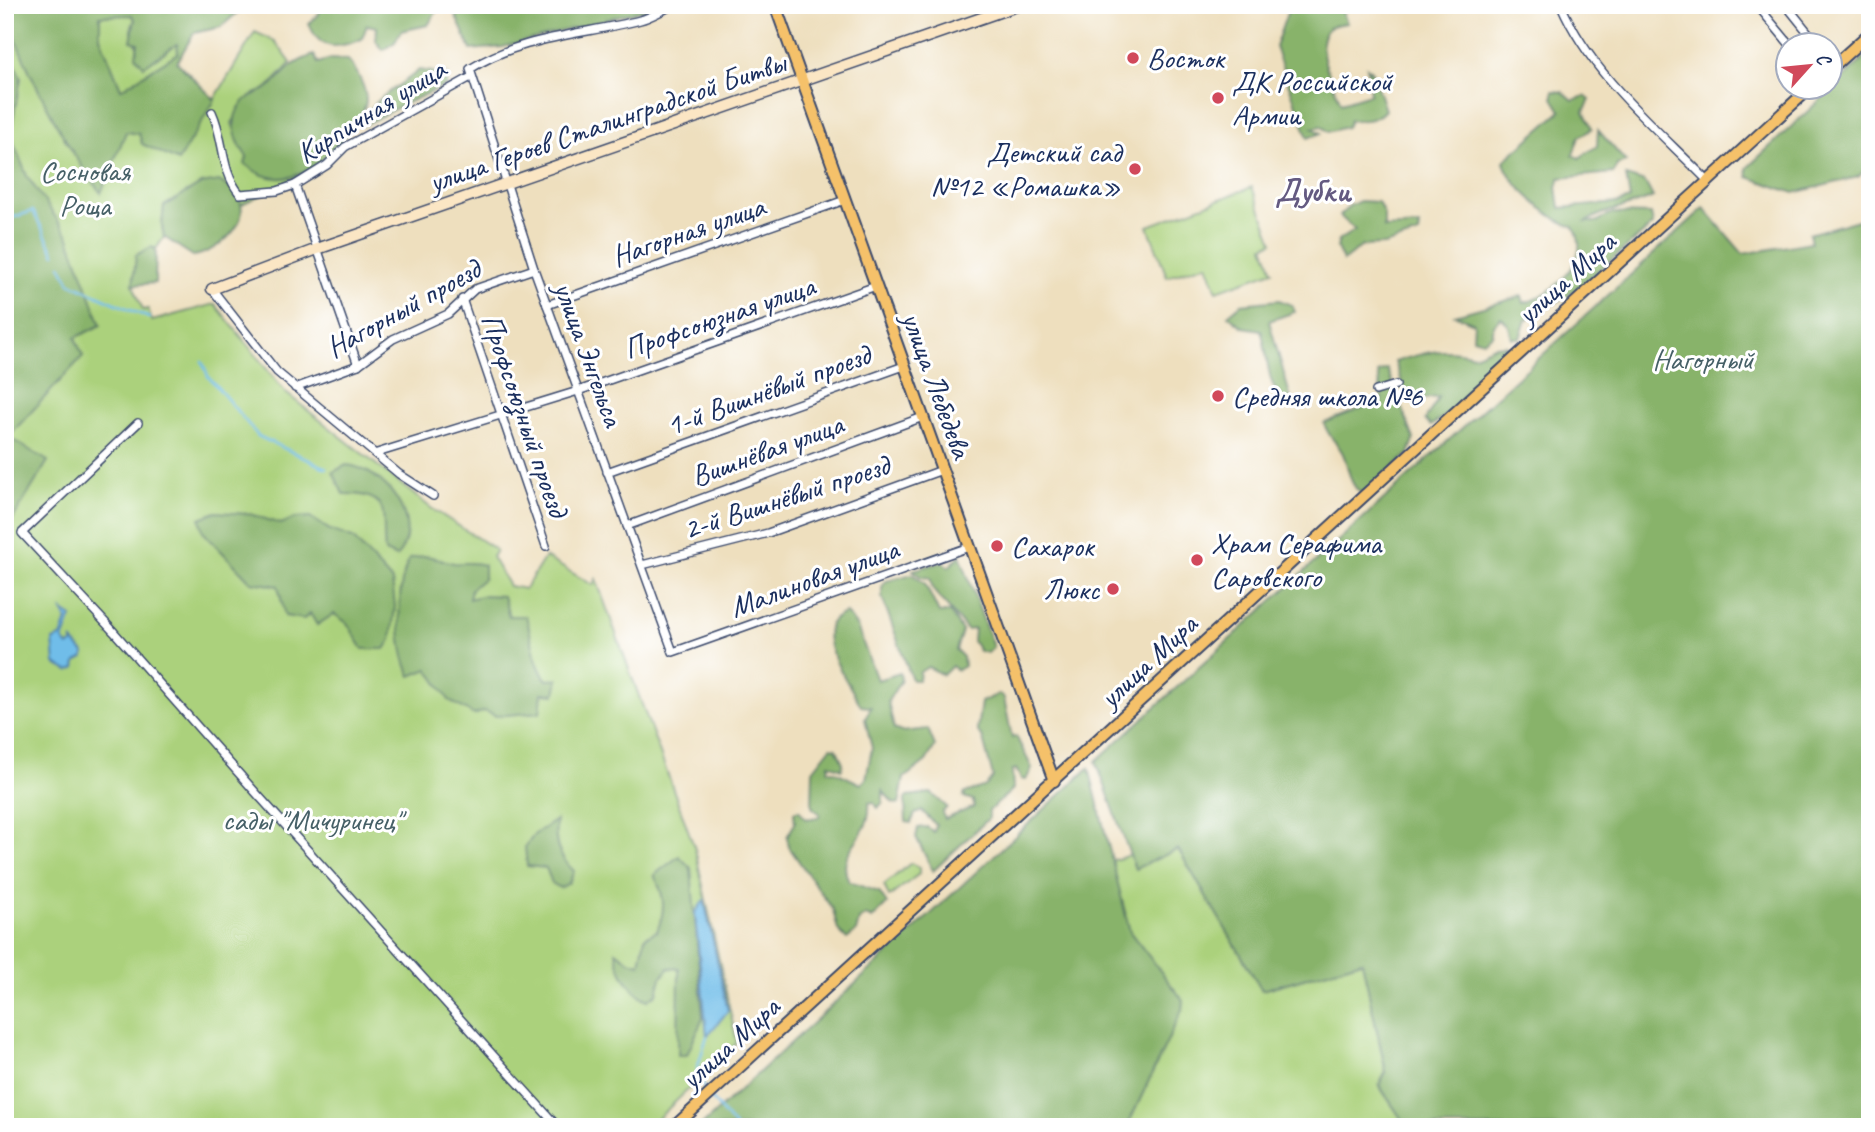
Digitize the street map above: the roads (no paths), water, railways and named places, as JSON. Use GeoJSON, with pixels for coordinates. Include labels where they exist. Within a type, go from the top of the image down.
{"type":"FeatureCollection","features":[{"type":"Feature","properties":{"kind":"main road","name":"улица Лебедева"},"geometry":{"type":"LineString","coordinates":[[775,5],[1054,781]]}},
{"type":"Feature","properties":{"kind":"main road"},"geometry":{"type":"LineString","coordinates":[[1843,54],[1870,33]]}},
{"type":"Feature","properties":{"kind":"main road","name":"улица Мира"},"geometry":{"type":"LineString","coordinates":[[674,1127],[1794,102]]}},
{"type":"Feature","properties":{"kind":"street","name":"Кирпичная улица"},"geometry":{"type":"LineString","coordinates":[[212,112],[222,139],[225,169],[240,194],[277,191],[295,185],[327,165],[345,147],[504,51],[578,31],[637,21],[675,5]]}},
{"type":"Feature","properties":{"kind":"street","name":"улица Героев Сталинградской Битвы"},"geometry":{"type":"LineString","coordinates":[[212,289],[320,248],[1019,5]]}},
{"type":"Feature","properties":{"kind":"street"},"geometry":{"type":"LineString","coordinates":[[1561,5],[1577,39],[1595,65],[1707,181]]}},
{"type":"Feature","properties":{"kind":"street"},"geometry":{"type":"LineString","coordinates":[[1757,5],[1779,32]]}},
{"type":"Feature","properties":{"kind":"street"},"geometry":{"type":"LineString","coordinates":[[1786,5],[1808,32]]}},
{"type":"Feature","properties":{"kind":"street","name":"улица Энгельса"},"geometry":{"type":"LineString","coordinates":[[471,73],[534,269],[673,652]]}},
{"type":"Feature","properties":{"kind":"street"},"geometry":{"type":"LineString","coordinates":[[295,185],[320,248],[358,365]]}},
{"type":"Feature","properties":{"kind":"street","name":"Нагорная улица"},"geometry":{"type":"LineString","coordinates":[[547,305],[845,200]]}},
{"type":"Feature","properties":{"kind":"street","name":"Нагорный проезд"},"geometry":{"type":"LineString","coordinates":[[295,388],[358,365],[393,339],[449,314],[475,289],[534,269]]}},
{"type":"Feature","properties":{"kind":"street","name":"Профсоюзная улица"},"geometry":{"type":"LineString","coordinates":[[377,453],[578,391],[876,286]]}},
{"type":"Feature","properties":{"kind":"street"},"geometry":{"type":"LineString","coordinates":[[212,289],[277,372],[399,474],[433,496]]}},
{"type":"Feature","properties":{"kind":"street","name":"Профсоюзный проезд"},"geometry":{"type":"LineString","coordinates":[[462,299],[546,546]]}},
{"type":"Feature","properties":{"kind":"street","name":"1-й Вишнёвый проезд"},"geometry":{"type":"LineString","coordinates":[[607,472],[905,366]]}},
{"type":"Feature","properties":{"kind":"street"},"geometry":{"type":"LineString","coordinates":[[1376,391],[1396,385]]}},
{"type":"Feature","properties":{"kind":"street","name":"Вишнёвая улица"},"geometry":{"type":"LineString","coordinates":[[627,526],[922,417]]}},
{"type":"Feature","properties":{"kind":"street"},"geometry":{"type":"LineString","coordinates":[[138,423],[22,533],[558,1127]]}},
{"type":"Feature","properties":{"kind":"street","name":"2-й Вишнёвый проезд"},"geometry":{"type":"LineString","coordinates":[[642,565],[768,533],[942,470]]}},
{"type":"Feature","properties":{"kind":"street","name":"Малиновая улица"},"geometry":{"type":"LineString","coordinates":[[673,652],[970,547]]}},
{"type":"Feature","properties":{"kind":"water"},"geometry":{"type":"Polygon","coordinates":[[[63,611],[72,617],[63,640],[68,646],[73,643],[71,639],[84,653],[84,658],[76,662],[75,669],[68,671],[55,664],[53,640],[61,637],[67,620],[63,611]]]}},
{"type":"Feature","properties":{"kind":"water"},"geometry":{"type":"Polygon","coordinates":[[[704,900],[728,1011],[707,1036],[695,913],[704,900]]]}},
{"type":"Feature","properties":{"kind":"waterway"},"geometry":{"type":"LineString","coordinates":[[5,220],[33,211],[55,254]]}},
{"type":"Feature","properties":{"kind":"waterway"},"geometry":{"type":"LineString","coordinates":[[61,265],[70,283],[149,318]]}},
{"type":"Feature","properties":{"kind":"waterway"},"geometry":{"type":"LineString","coordinates":[[202,361],[208,376],[258,436],[326,468]]}},
{"type":"Feature","properties":{"kind":"waterway"},"geometry":{"type":"LineString","coordinates":[[706,1092],[697,1069],[707,1036]]}},
{"type":"Feature","properties":{"kind":"waterway"},"geometry":{"type":"LineString","coordinates":[[710,1097],[735,1127]]}},
{"type":"Feature","properties":{"kind":"place","name":"Восток"},"geometry":{"type":"Point","coordinates":[1133,58]}},
{"type":"Feature","properties":{"kind":"place","name":"ДК Российской Армии"},"geometry":{"type":"Point","coordinates":[1218,98]}},
{"type":"Feature","properties":{"kind":"place","name":"Детский сад №12 «Ромашка»"},"geometry":{"type":"Point","coordinates":[1135,169]}},
{"type":"Feature","properties":{"kind":"place","name":"Средняя школа №6"},"geometry":{"type":"Point","coordinates":[1218,396]}},
{"type":"Feature","properties":{"kind":"place","name":"Сахарок"},"geometry":{"type":"Point","coordinates":[997,546]}},
{"type":"Feature","properties":{"kind":"place","name":"Храм Серафима Саровского"},"geometry":{"type":"Point","coordinates":[1197,560]}},
{"type":"Feature","properties":{"kind":"place","name":"Люкс"},"geometry":{"type":"Point","coordinates":[1113,589]}},
{"type":"Feature","properties":{"kind":"district","name":"Дубки"},"geometry":{"type":"Point","coordinates":[1313,190]}},
{"type":"Feature","properties":{"kind":"park label","name":"Сосновая Роща"},"geometry":{"type":"Point","coordinates":[85,188]}},
{"type":"Feature","properties":{"kind":"park label","name":"Нагорный"},"geometry":{"type":"Point","coordinates":[1703,359]}},
{"type":"Feature","properties":{"kind":"park label","name":"сады \"Мичуринец\""},"geometry":{"type":"Point","coordinates":[312,820]}}]}
